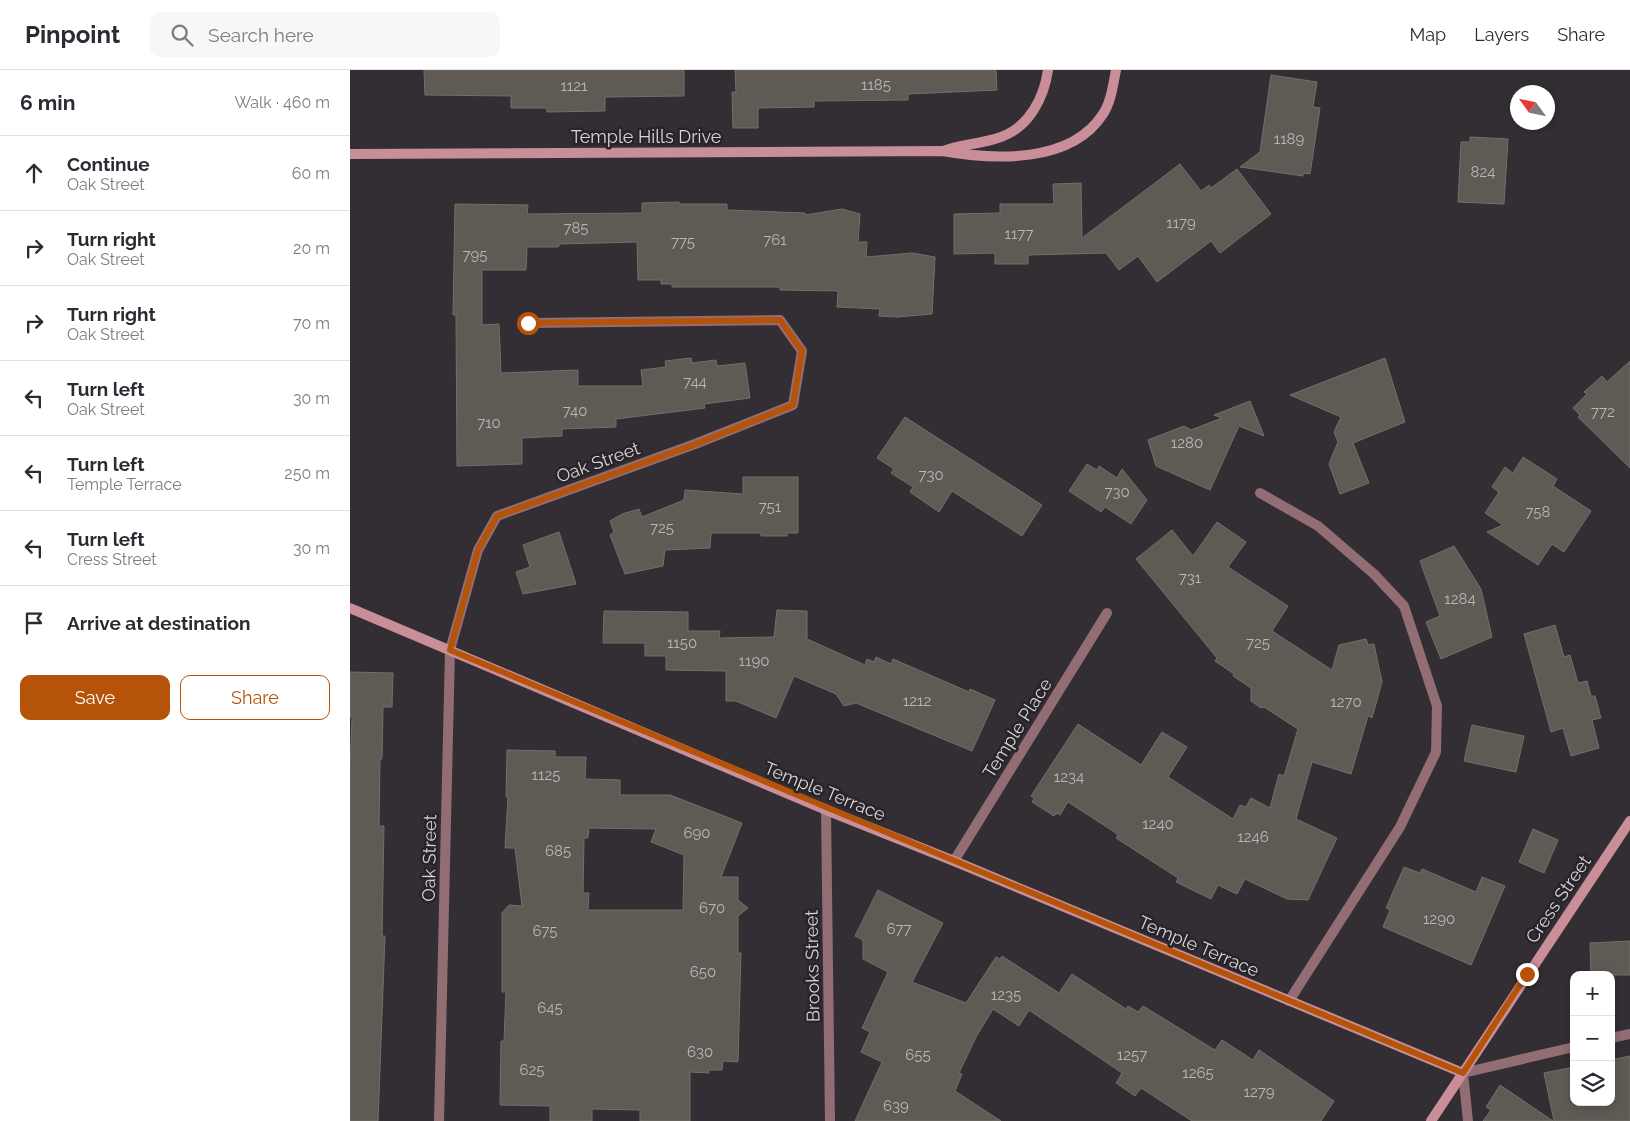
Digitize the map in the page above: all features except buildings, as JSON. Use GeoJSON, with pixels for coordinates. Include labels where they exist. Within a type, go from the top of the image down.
{"type":"FeatureCollection","features":[{"type":"Feature","properties":{"kind":"street","name":"Temple Hills Drive"},"geometry":{"type":"LineString","coordinates":[[942,151],[1001,137],[1026,120],[1040,100],[1048,70]]}},
{"type":"Feature","properties":{"kind":"street","name":"Temple Hills Drive"},"geometry":{"type":"LineString","coordinates":[[350,154],[942,151],[961,154],[1030,155],[1067,146],[1086,133],[1103,114],[1112,93],[1116,70]]}},
{"type":"Feature","properties":{"kind":"street","name":"Oak Street"},"geometry":{"type":"LineString","coordinates":[[439,1121],[450,650],[478,550],[497,516],[696,444],[793,405],[802,351],[780,320],[528,323]]}},
{"type":"Feature","properties":{"kind":"street"},"geometry":{"type":"LineString","coordinates":[[1260,493],[1318,526],[1374,574],[1404,606],[1437,706],[1436,752],[1400,827],[1288,1001]]}},
{"type":"Feature","properties":{"kind":"street","name":"Temple Terrace"},"geometry":{"type":"LineString","coordinates":[[350,608],[826,810],[954,861],[1463,1073]]}},
{"type":"Feature","properties":{"kind":"street","name":"Temple Place"},"geometry":{"type":"LineString","coordinates":[[954,861],[1107,613]]}},
{"type":"Feature","properties":{"kind":"street","name":"Brooks Street"},"geometry":{"type":"LineString","coordinates":[[826,810],[830,1121]]}},
{"type":"Feature","properties":{"kind":"street","name":"Cress Street"},"geometry":{"type":"LineString","coordinates":[[1431,1121],[1630,821]]}},
{"type":"Feature","properties":{"kind":"street"},"geometry":{"type":"LineString","coordinates":[[1615,1037],[1630,1034]]}},
{"type":"Feature","properties":{"kind":"street"},"geometry":{"type":"LineString","coordinates":[[1468,1121],[1463,1073],[1570,1048]]}},
{"type":"Feature","properties":{"kind":"route"},"geometry":{"type":"LineString","coordinates":[[528,323],[780,320],[802,351],[793,405],[696,444],[497,516],[478,550],[450,650],[826,810],[954,861],[1463,1073],[1527,974]]}}]}
